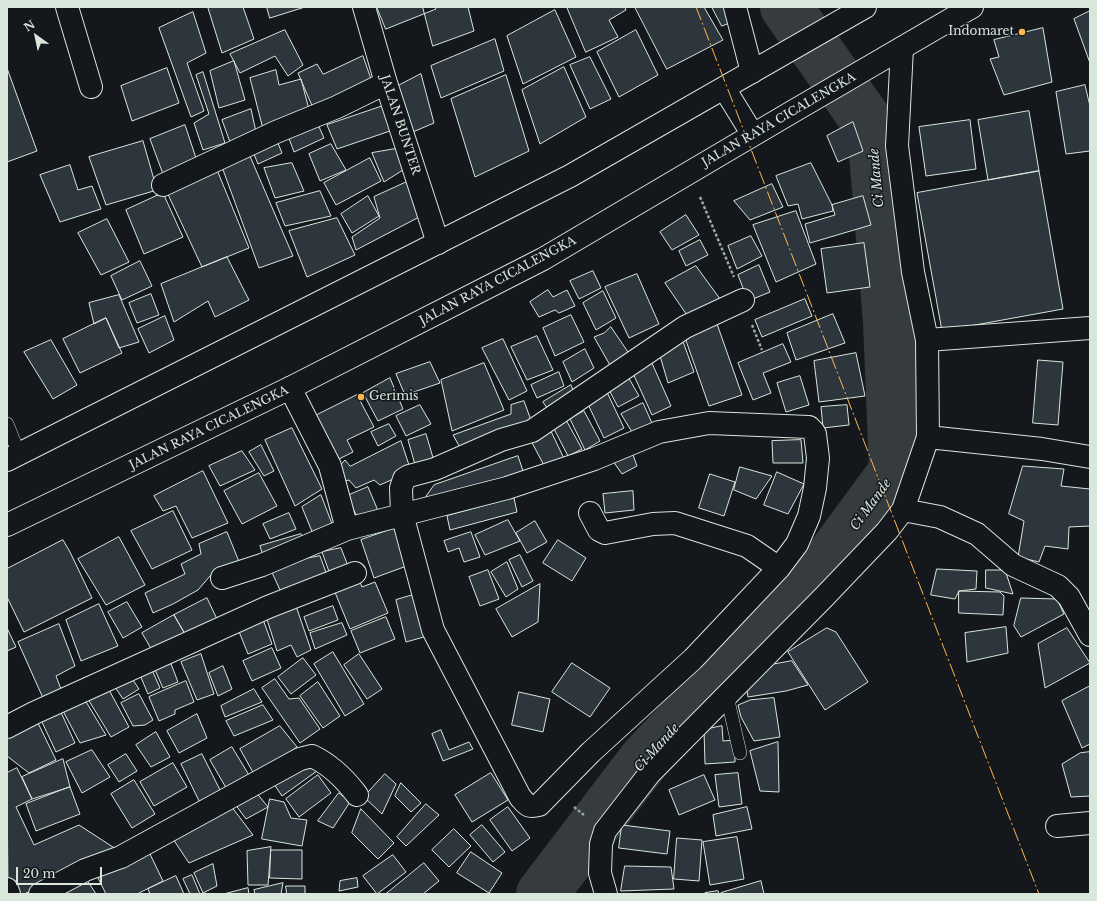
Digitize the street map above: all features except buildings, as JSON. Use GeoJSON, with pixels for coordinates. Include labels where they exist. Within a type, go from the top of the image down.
{"type":"FeatureCollection","features":[{"type":"Feature","properties":{"kind":"main road"},"geometry":{"type":"LineString","coordinates":[[66,7],[91,87]]}},
{"type":"Feature","properties":{"kind":"main road","name":"JALAN BUNTER"},"geometry":{"type":"LineString","coordinates":[[364,7],[386,83],[438,243]]}},
{"type":"Feature","properties":{"kind":"main road"},"geometry":{"type":"LineString","coordinates":[[735,7],[752,72]]}},
{"type":"Feature","properties":{"kind":"main road","name":"JALAN RAYA CICALENGKA"},"geometry":{"type":"LineString","coordinates":[[7,525],[290,388],[544,260],[690,172],[902,48],[940,15],[972,7]]}},
{"type":"Feature","properties":{"kind":"main road"},"geometry":{"type":"LineString","coordinates":[[13,457],[570,176],[856,12]]}},
{"type":"Feature","properties":{"kind":"main road"},"geometry":{"type":"LineString","coordinates":[[606,894],[600,873],[601,844],[605,831],[650,773],[728,692],[824,597],[887,531],[903,510],[928,437],[927,340],[913,272],[897,146],[902,48]]}},
{"type":"Feature","properties":{"kind":"main road"},"geometry":{"type":"LineString","coordinates":[[163,185],[276,132],[337,107],[386,83]]}},
{"type":"Feature","properties":{"kind":"main road"},"geometry":{"type":"LineString","coordinates":[[724,88],[753,135]]}},
{"type":"Feature","properties":{"kind":"main road"},"geometry":{"type":"LineString","coordinates":[[222,578],[262,565],[347,529],[402,514],[442,506],[507,488],[594,459],[659,432],[709,423],[809,427],[815,434],[818,458],[815,488],[809,516],[797,544],[780,568],[693,659],[591,752],[539,805],[532,807],[526,805],[520,797],[433,630],[402,514],[401,488],[404,479],[409,476],[435,469],[501,440],[532,431],[685,327],[743,300]]}},
{"type":"Feature","properties":{"kind":"main road"},"geometry":{"type":"LineString","coordinates":[[927,340],[1090,328]]}},
{"type":"Feature","properties":{"kind":"main road"},"geometry":{"type":"LineString","coordinates":[[290,388],[330,466],[347,529]]}},
{"type":"Feature","properties":{"kind":"main road"},"geometry":{"type":"LineString","coordinates":[[928,437],[1042,449],[1090,457]]}},
{"type":"Feature","properties":{"kind":"main road"},"geometry":{"type":"LineString","coordinates":[[903,510],[940,517],[977,534],[1012,565],[1058,586],[1069,597],[1090,635]]}},
{"type":"Feature","properties":{"kind":"main road"},"geometry":{"type":"LineString","coordinates":[[590,513],[599,530],[605,533],[653,524],[676,523],[748,546],[780,568]]}},
{"type":"Feature","properties":{"kind":"main road"},"geometry":{"type":"LineString","coordinates":[[7,727],[34,713],[268,606],[355,573]]}},
{"type":"Feature","properties":{"kind":"main road"},"geometry":{"type":"LineString","coordinates":[[40,894],[85,870],[121,857],[300,759],[312,756],[326,763],[349,784],[357,795]]}},
{"type":"Feature","properties":{"kind":"main road"},"geometry":{"type":"LineString","coordinates":[[1057,826],[1090,823]]}},
{"type":"Feature","properties":{"kind":"main road"},"geometry":{"type":"LineString","coordinates":[[7,889],[9,894]]}},
{"type":"Feature","properties":{"kind":"lane"},"geometry":{"type":"LineString","coordinates":[[7,424],[13,457]]}},
{"type":"Feature","properties":{"kind":"lane"},"geometry":{"type":"LineString","coordinates":[[728,692],[729,705],[740,753]]}},
{"type":"Feature","properties":{"kind":"path"},"geometry":{"type":"LineString","coordinates":[[690,172],[762,350]]}},
{"type":"Feature","properties":{"kind":"path"},"geometry":{"type":"LineString","coordinates":[[570,803],[586,817]]}},
{"type":"Feature","properties":{"kind":"waterway","name":"Ci Mande"},"geometry":{"type":"LineString","coordinates":[[542,894],[645,759],[818,576],[895,471],[889,322],[873,130],[786,7]]}},
{"type":"Feature","properties":{"kind":"power"},"geometry":{"type":"LineString","coordinates":[[696,7],[1039,894]]}},
{"type":"Feature","properties":{"kind":"place","name":"Indomaret"},"geometry":{"type":"Point","coordinates":[1022,32]}},
{"type":"Feature","properties":{"kind":"place","name":"Gerimis"},"geometry":{"type":"Point","coordinates":[361,397]}}]}
